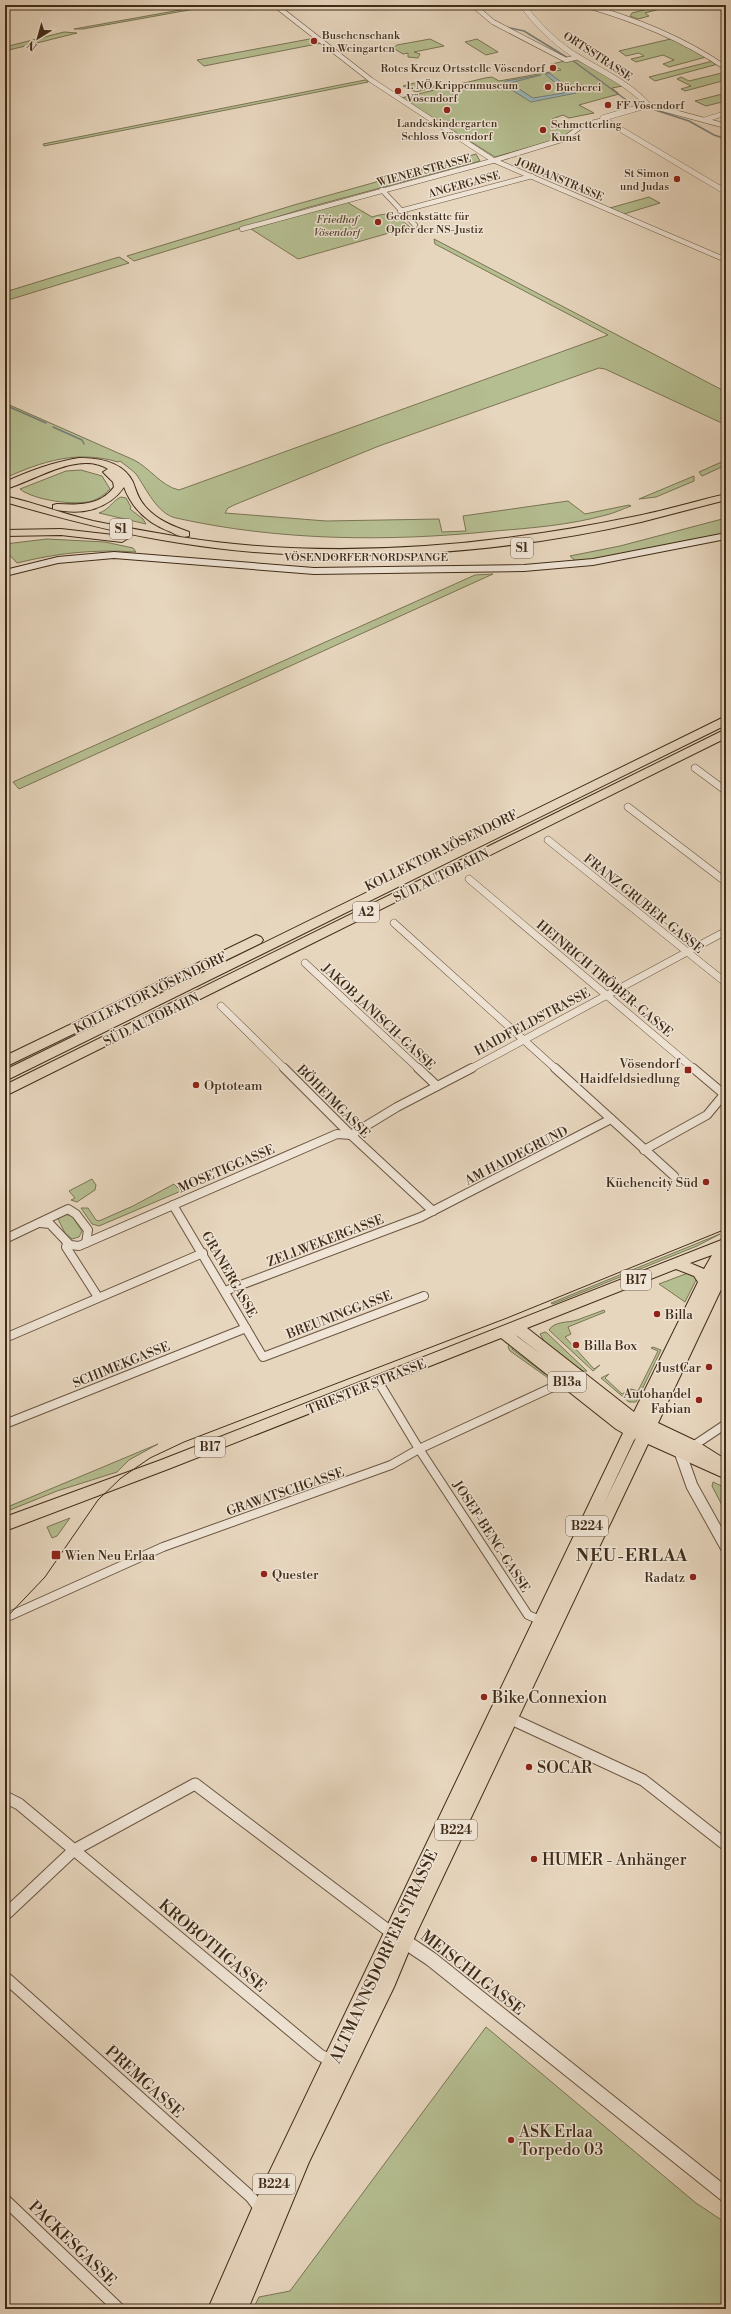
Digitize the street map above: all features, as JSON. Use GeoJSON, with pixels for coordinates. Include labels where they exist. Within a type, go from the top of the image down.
{"type":"FeatureCollection","features":[{"type":"Feature","properties":{"kind":"highway"},"geometry":{"type":"LineString","coordinates":[[7,488],[58,464],[86,462],[100,463],[121,473],[134,500],[149,516],[159,523],[190,536],[240,546]]}},
{"type":"Feature","properties":{"kind":"highway"},"geometry":{"type":"LineString","coordinates":[[5,499],[55,507],[84,508],[107,500],[118,487],[114,475],[106,470],[84,466],[62,468],[7,488]]}},
{"type":"Feature","properties":{"kind":"highway","name":"S1"},"geometry":{"type":"LineString","coordinates":[[5,499],[47,512],[120,529],[172,538],[240,546],[336,552],[414,551],[501,544],[600,529],[726,497]]}},
{"type":"Feature","properties":{"kind":"highway","name":"S1"},"geometry":{"type":"LineString","coordinates":[[5,507],[79,527],[147,542],[244,553],[313,557],[375,558],[510,550],[588,538],[667,521],[726,504]]}},
{"type":"Feature","properties":{"kind":"highway"},"geometry":{"type":"LineString","coordinates":[[5,534],[61,532],[147,542]]}},
{"type":"Feature","properties":{"kind":"highway","name":"KOLLEKTOR VÖSENDORF"},"geometry":{"type":"LineString","coordinates":[[5,1062],[726,710]]}},
{"type":"Feature","properties":{"kind":"highway","name":"SÜD AUTOBAHN"},"geometry":{"type":"LineString","coordinates":[[5,1076],[726,720]]}},
{"type":"Feature","properties":{"kind":"highway","name":"SÜD AUTOBAHN"},"geometry":{"type":"LineString","coordinates":[[5,1091],[726,733]]}},
{"type":"Feature","properties":{"kind":"main road","name":"VÖSENDORFER NORDSPANGE"},"geometry":{"type":"LineString","coordinates":[[5,573],[58,560],[114,555],[314,570],[524,568],[593,562],[726,536]]}},
{"type":"Feature","properties":{"kind":"main road","name":"TRIESTER STRASSE"},"geometry":{"type":"LineString","coordinates":[[5,1524],[166,1464],[678,1264],[725,1243]]}},
{"type":"Feature","properties":{"kind":"main road","name":"ALTMANNSDORFER STRASSE"},"geometry":{"type":"LineString","coordinates":[[218,2309],[261,2211],[332,2062],[399,1938],[503,1716],[641,1429],[704,1281],[725,1243]]}},
{"type":"Feature","properties":{"kind":"main road"},"geometry":{"type":"LineString","coordinates":[[678,1264],[699,1272],[704,1281]]}},
{"type":"Feature","properties":{"kind":"main road","name":"ALTMANNSDORFER STRASSE"},"geometry":{"type":"LineString","coordinates":[[641,1429],[675,1375],[700,1315],[726,1265]]}},
{"type":"Feature","properties":{"kind":"main road","name":"B13a"},"geometry":{"type":"LineString","coordinates":[[510,1329],[513,1341],[621,1425],[641,1429],[726,1468]]}},
{"type":"Feature","properties":{"kind":"main road","name":"B13a"},"geometry":{"type":"LineString","coordinates":[[510,1329],[618,1409],[641,1429]]}},
{"type":"Feature","properties":{"kind":"main road","name":"B13a"},"geometry":{"type":"LineString","coordinates":[[687,1449],[726,1473]]}},
{"type":"Feature","properties":{"kind":"main road","name":"ALTMANNSDORFER STRASSE"},"geometry":{"type":"LineString","coordinates":[[238,2309],[302,2155],[388,1981],[399,1938]]}},
{"type":"Feature","properties":{"kind":"street","name":"JORDANSTRASSE"},"geometry":{"type":"LineString","coordinates":[[275,5],[349,64],[396,98],[494,160],[726,260]]}},
{"type":"Feature","properties":{"kind":"street"},"geometry":{"type":"LineString","coordinates":[[473,5],[493,22],[566,60],[578,57]]}},
{"type":"Feature","properties":{"kind":"street","name":"ORTSSTRASSE"},"geometry":{"type":"LineString","coordinates":[[522,5],[539,27],[578,57],[622,82],[648,105]]}},
{"type":"Feature","properties":{"kind":"street"},"geometry":{"type":"LineString","coordinates":[[585,5],[636,20],[659,29],[726,68]]}},
{"type":"Feature","properties":{"kind":"street"},"geometry":{"type":"LineString","coordinates":[[605,120],[646,108],[648,105],[726,126]]}},
{"type":"Feature","properties":{"kind":"street"},"geometry":{"type":"LineString","coordinates":[[703,120],[726,113]]}},
{"type":"Feature","properties":{"kind":"street","name":"WIENER STRASSE"},"geometry":{"type":"LineString","coordinates":[[242,229],[494,160],[564,139],[583,125],[600,119],[605,120]]}},
{"type":"Feature","properties":{"kind":"street"},"geometry":{"type":"LineString","coordinates":[[605,120],[726,192]]}},
{"type":"Feature","properties":{"kind":"street","name":"ANGERGASSE"},"geometry":{"type":"LineString","coordinates":[[400,211],[532,176]]}},
{"type":"Feature","properties":{"kind":"street"},"geometry":{"type":"LineString","coordinates":[[382,190],[400,211],[415,225]]}},
{"type":"Feature","properties":{"kind":"street"},"geometry":{"type":"LineString","coordinates":[[695,768],[726,791]]}},
{"type":"Feature","properties":{"kind":"street"},"geometry":{"type":"LineString","coordinates":[[628,807],[726,882]]}},
{"type":"Feature","properties":{"kind":"street","name":"FRANZ GRUBER-GASSE"},"geometry":{"type":"LineString","coordinates":[[548,840],[726,984]]}},
{"type":"Feature","properties":{"kind":"street","name":"HEINRICH TRÖBER-GASSE"},"geometry":{"type":"LineString","coordinates":[[469,879],[726,1094]]}},
{"type":"Feature","properties":{"kind":"street"},"geometry":{"type":"LineString","coordinates":[[394,923],[674,1176]]}},
{"type":"Feature","properties":{"kind":"street","name":"HAIDFELDSTRASSE"},"geometry":{"type":"LineString","coordinates":[[351,1135],[437,1086],[726,931]]}},
{"type":"Feature","properties":{"kind":"street","name":"JAKOB JANISCH-GASSE"},"geometry":{"type":"LineString","coordinates":[[305,963],[437,1086]]}},
{"type":"Feature","properties":{"kind":"street","name":"BÖHEIMGASSE"},"geometry":{"type":"LineString","coordinates":[[221,1006],[351,1135],[432,1211]]}},
{"type":"Feature","properties":{"kind":"street"},"geometry":{"type":"LineString","coordinates":[[644,1150],[707,1115],[726,1094]]}},
{"type":"Feature","properties":{"kind":"street","name":"AM HAIDEGRUND"},"geometry":{"type":"LineString","coordinates":[[432,1211],[611,1119]]}},
{"type":"Feature","properties":{"kind":"street","name":"MOSETIGGASSE"},"geometry":{"type":"LineString","coordinates":[[83,1244],[337,1134],[351,1135]]}},
{"type":"Feature","properties":{"kind":"street","name":"GRANERGASSE"},"geometry":{"type":"LineString","coordinates":[[173,1205],[264,1357]]}},
{"type":"Feature","properties":{"kind":"street"},"geometry":{"type":"LineString","coordinates":[[5,1239],[68,1209],[76,1214],[88,1230],[78,1263]]}},
{"type":"Feature","properties":{"kind":"street","name":"ZELLWEKERGASSE"},"geometry":{"type":"LineString","coordinates":[[225,1291],[362,1240],[432,1211]]}},
{"type":"Feature","properties":{"kind":"street"},"geometry":{"type":"LineString","coordinates":[[40,1223],[53,1226],[67,1243],[74,1246],[83,1244]]}},
{"type":"Feature","properties":{"kind":"street","name":"MOSETIGGASSE"},"geometry":{"type":"LineString","coordinates":[[88,1230],[113,1231]]}},
{"type":"Feature","properties":{"kind":"street"},"geometry":{"type":"LineString","coordinates":[[67,1243],[66,1248],[78,1263],[98,1297]]}},
{"type":"Feature","properties":{"kind":"street"},"geometry":{"type":"LineString","coordinates":[[5,1338],[203,1253]]}},
{"type":"Feature","properties":{"kind":"street","name":"BREUNINGGASSE"},"geometry":{"type":"LineString","coordinates":[[264,1357],[424,1296]]}},
{"type":"Feature","properties":{"kind":"street","name":"SCHIMEKGASSE"},"geometry":{"type":"LineString","coordinates":[[5,1424],[246,1328]]}},
{"type":"Feature","properties":{"kind":"street","name":"JOSEF-BENC-GASSE"},"geometry":{"type":"LineString","coordinates":[[378,1381],[419,1449],[528,1615],[548,1624]]}},
{"type":"Feature","properties":{"kind":"street","name":"GRAWATSCHGASSE"},"geometry":{"type":"LineString","coordinates":[[7,1617],[163,1547],[354,1480],[391,1465],[419,1449],[566,1381]]}},
{"type":"Feature","properties":{"kind":"street"},"geometry":{"type":"LineString","coordinates":[[726,1424],[687,1449],[680,1459],[726,1547]]}},
{"type":"Feature","properties":{"kind":"street"},"geometry":{"type":"LineString","coordinates":[[503,1716],[643,1780],[726,1845]]}},
{"type":"Feature","properties":{"kind":"street","name":"MEISCHLGASSE"},"geometry":{"type":"LineString","coordinates":[[74,1850],[135,1815],[195,1784],[399,1938],[431,1959],[726,2194]]}},
{"type":"Feature","properties":{"kind":"street","name":"KROBOTHGASSE"},"geometry":{"type":"LineString","coordinates":[[5,1797],[19,1804],[320,2055],[332,2062]]}},
{"type":"Feature","properties":{"kind":"street"},"geometry":{"type":"LineString","coordinates":[[5,1916],[74,1850]]}},
{"type":"Feature","properties":{"kind":"street","name":"PREMGASSE"},"geometry":{"type":"LineString","coordinates":[[5,1977],[252,2198],[261,2211]]}},
{"type":"Feature","properties":{"kind":"street","name":"PACKESGASSE"},"geometry":{"type":"LineString","coordinates":[[5,2200],[119,2309]]}},
{"type":"Feature","properties":{"kind":"green space"},"geometry":{"type":"Polygon","coordinates":[[[208,5],[217,5],[83,29],[74,29],[208,5]]]}},
{"type":"Feature","properties":{"kind":"green space"},"geometry":{"type":"Polygon","coordinates":[[[663,5],[675,5],[645,13],[649,16],[638,19],[630,16],[632,13],[663,5]]]}},
{"type":"Feature","properties":{"kind":"green space"},"geometry":{"type":"Polygon","coordinates":[[[64,32],[77,33],[5,51],[5,47],[64,32]]]}},
{"type":"Feature","properties":{"kind":"green space"},"geometry":{"type":"Polygon","coordinates":[[[315,38],[322,43],[204,66],[197,60],[315,38]]]}},
{"type":"Feature","properties":{"kind":"green space"},"geometry":{"type":"Polygon","coordinates":[[[675,38],[706,57],[669,67],[663,64],[674,60],[663,55],[636,62],[631,59],[644,56],[639,53],[626,56],[619,51],[675,38]]]}},
{"type":"Feature","properties":{"kind":"green space"},"geometry":{"type":"Polygon","coordinates":[[[430,39],[444,46],[414,52],[420,54],[418,58],[408,57],[408,53],[403,54],[393,48],[397,45],[430,39]]]}},
{"type":"Feature","properties":{"kind":"green space"},"geometry":{"type":"Polygon","coordinates":[[[477,39],[498,52],[486,55],[465,42],[477,39]]]}},
{"type":"Feature","properties":{"kind":"green space"},"geometry":{"type":"Polygon","coordinates":[[[575,59],[603,73],[622,86],[612,88],[619,94],[579,105],[594,113],[569,118],[563,115],[552,119],[574,131],[566,137],[495,157],[401,98],[485,78],[492,77],[499,81],[561,70],[551,64],[575,59]]]}},
{"type":"Feature","properties":{"kind":"green space"},"geometry":{"type":"Polygon","coordinates":[[[713,61],[718,64],[655,81],[649,77],[713,61]]]}},
{"type":"Feature","properties":{"kind":"green space"},"geometry":{"type":"Polygon","coordinates":[[[726,72],[726,80],[685,91],[681,89],[691,86],[677,79],[681,77],[689,81],[726,72]]]}},
{"type":"Feature","properties":{"kind":"green space"},"geometry":{"type":"Polygon","coordinates":[[[365,80],[368,82],[44,146],[43,144],[365,80]]]}},
{"type":"Feature","properties":{"kind":"green space"},"geometry":{"type":"Polygon","coordinates":[[[422,81],[436,87],[416,92],[403,86],[422,81]]]}},
{"type":"Feature","properties":{"kind":"green space"},"geometry":{"type":"Polygon","coordinates":[[[726,93],[726,101],[706,106],[695,101],[726,93]]]}},
{"type":"Feature","properties":{"kind":"green space"},"geometry":{"type":"Polygon","coordinates":[[[476,154],[480,161],[306,208],[134,261],[127,256],[294,205],[476,154]]]}},
{"type":"Feature","properties":{"kind":"green space"},"geometry":{"type":"Polygon","coordinates":[[[649,197],[660,203],[624,214],[610,208],[649,197]]]}},
{"type":"Feature","properties":{"kind":"green space","name":"Friedhof Vösendorf"},"geometry":{"type":"Polygon","coordinates":[[[345,201],[372,217],[384,214],[392,215],[410,227],[298,259],[251,229],[345,201]]]}},
{"type":"Feature","properties":{"kind":"green space"},"geometry":{"type":"Polygon","coordinates":[[[434,239],[726,392],[726,425],[605,369],[599,368],[379,446],[234,505],[228,508],[225,513],[326,521],[439,519],[442,532],[466,531],[463,516],[568,501],[585,514],[629,505],[631,506],[609,514],[565,524],[455,535],[375,538],[294,535],[215,526],[176,518],[169,516],[158,506],[136,474],[120,461],[118,462],[88,457],[60,459],[47,462],[5,478],[5,403],[140,463],[161,481],[179,490],[608,335],[435,244],[434,239]]]}},
{"type":"Feature","properties":{"kind":"green space"},"geometry":{"type":"Polygon","coordinates":[[[119,257],[129,263],[5,301],[5,292],[119,257]]]}},
{"type":"Feature","properties":{"kind":"green space"},"geometry":{"type":"Polygon","coordinates":[[[726,460],[726,465],[702,476],[699,472],[726,460]]]}},
{"type":"Feature","properties":{"kind":"green space"},"geometry":{"type":"Polygon","coordinates":[[[81,470],[102,476],[110,489],[102,496],[92,501],[75,503],[44,499],[26,493],[20,489],[66,471],[81,470]]]}},
{"type":"Feature","properties":{"kind":"green space"},"geometry":{"type":"Polygon","coordinates":[[[694,476],[694,481],[656,497],[639,499],[694,476]]]}},
{"type":"Feature","properties":{"kind":"green space"},"geometry":{"type":"Polygon","coordinates":[[[121,497],[126,498],[131,507],[130,509],[143,519],[146,524],[99,513],[106,510],[121,497]]]}},
{"type":"Feature","properties":{"kind":"green space"},"geometry":{"type":"Polygon","coordinates":[[[726,518],[726,534],[577,562],[570,556],[620,546],[726,518]]]}},
{"type":"Feature","properties":{"kind":"green space"},"geometry":{"type":"Polygon","coordinates":[[[47,539],[105,542],[133,548],[136,552],[105,551],[76,553],[17,563],[5,550],[5,544],[47,539]]]}},
{"type":"Feature","properties":{"kind":"green space"},"geometry":{"type":"Polygon","coordinates":[[[493,574],[19,789],[13,782],[475,575],[493,574]]]}},
{"type":"Feature","properties":{"kind":"green space"},"geometry":{"type":"Polygon","coordinates":[[[92,1179],[96,1185],[95,1190],[77,1202],[71,1200],[75,1198],[69,1191],[92,1179]]]}},
{"type":"Feature","properties":{"kind":"green space"},"geometry":{"type":"Polygon","coordinates":[[[174,1184],[181,1191],[99,1226],[92,1224],[81,1208],[88,1208],[96,1220],[99,1221],[133,1206],[174,1184]]]}},
{"type":"Feature","properties":{"kind":"green space"},"geometry":{"type":"Polygon","coordinates":[[[64,1214],[72,1216],[82,1231],[79,1237],[72,1239],[65,1233],[58,1219],[64,1214]]]}},
{"type":"Feature","properties":{"kind":"green space"},"geometry":{"type":"Polygon","coordinates":[[[720,1234],[697,1246],[553,1304],[551,1303],[720,1234]]]}},
{"type":"Feature","properties":{"kind":"green space"},"geometry":{"type":"Polygon","coordinates":[[[688,1273],[697,1278],[685,1302],[659,1284],[688,1273]]]}},
{"type":"Feature","properties":{"kind":"green space"},"geometry":{"type":"Polygon","coordinates":[[[604,1310],[605,1312],[568,1327],[571,1334],[565,1337],[594,1369],[600,1365],[593,1371],[549,1330],[554,1325],[577,1320],[604,1310]]]}},
{"type":"Feature","properties":{"kind":"green space"},"geometry":{"type":"Polygon","coordinates":[[[545,1332],[587,1371],[583,1371],[545,1343],[540,1334],[545,1332]]]}},
{"type":"Feature","properties":{"kind":"green space"},"geometry":{"type":"Polygon","coordinates":[[[510,1344],[513,1347],[512,1349],[545,1374],[546,1372],[551,1377],[551,1380],[510,1351],[508,1347],[510,1344]]]}},
{"type":"Feature","properties":{"kind":"green space"},"geometry":{"type":"Polygon","coordinates":[[[653,1347],[661,1350],[636,1402],[629,1402],[601,1378],[609,1374],[605,1378],[622,1394],[631,1389],[638,1391],[658,1351],[651,1348],[653,1347]]]}},
{"type":"Feature","properties":{"kind":"green space"},"geometry":{"type":"Polygon","coordinates":[[[158,1444],[129,1460],[117,1472],[57,1491],[5,1512],[5,1508],[158,1444]]]}},
{"type":"Feature","properties":{"kind":"green space"},"geometry":{"type":"Polygon","coordinates":[[[713,1482],[726,1488],[725,1511],[712,1486],[713,1482]]]}},
{"type":"Feature","properties":{"kind":"green space"},"geometry":{"type":"Polygon","coordinates":[[[70,1518],[57,1536],[52,1538],[47,1527],[70,1518]]]}},
{"type":"Feature","properties":{"kind":"green space","name":"ASK Erlaa Torpedo 03"},"geometry":{"type":"Polygon","coordinates":[[[486,2027],[696,2203],[726,2223],[726,2309],[253,2309],[259,2297],[290,2291],[486,2027]]]}},
{"type":"Feature","properties":{"kind":"water"},"geometry":{"type":"Polygon","coordinates":[[[549,73],[576,93],[531,102],[502,84],[506,81],[541,75],[510,83],[533,98],[564,93],[565,91],[545,74],[549,73]]]}},
{"type":"Feature","properties":{"kind":"waterway"},"geometry":{"type":"LineString","coordinates":[[506,27],[524,31],[568,58]]}},
{"type":"Feature","properties":{"kind":"waterway"},"geometry":{"type":"LineString","coordinates":[[572,60],[629,102]]}},
{"type":"Feature","properties":{"kind":"waterway"},"geometry":{"type":"LineString","coordinates":[[652,109],[689,121],[714,135],[726,139]]}},
{"type":"Feature","properties":{"kind":"waterway"},"geometry":{"type":"LineString","coordinates":[[5,405],[46,423]]}},
{"type":"Feature","properties":{"kind":"waterway"},"geometry":{"type":"LineString","coordinates":[[53,427],[82,440],[84,444]]}},
{"type":"Feature","properties":{"kind":"tram line"},"geometry":{"type":"LineString","coordinates":[[5,1619],[45,1577],[98,1500],[121,1478],[150,1458],[184,1442],[507,1318],[726,1229]]}},
{"type":"Feature","properties":{"kind":"place","name":"Buschenschank im Weingarten"},"geometry":{"type":"Point","coordinates":[314,41]}},
{"type":"Feature","properties":{"kind":"place","name":"Rotes Kreuz Ortsstelle Vösendorf"},"geometry":{"type":"Point","coordinates":[553,68]}},
{"type":"Feature","properties":{"kind":"place","name":"Bücherei"},"geometry":{"type":"Point","coordinates":[548,87]}},
{"type":"Feature","properties":{"kind":"place","name":"1. NÖ Krippenmuseum Vösendorf"},"geometry":{"type":"Point","coordinates":[398,91]}},
{"type":"Feature","properties":{"kind":"place","name":"FF Vösendorf"},"geometry":{"type":"Point","coordinates":[608,105]}},
{"type":"Feature","properties":{"kind":"place","name":"Landeskindergarten Schloss Vösendorf"},"geometry":{"type":"Point","coordinates":[447,110]}},
{"type":"Feature","properties":{"kind":"place","name":"Schmetterling Kunst"},"geometry":{"type":"Point","coordinates":[543,130]}},
{"type":"Feature","properties":{"kind":"place","name":"St Simon und Judas"},"geometry":{"type":"Point","coordinates":[677,179]}},
{"type":"Feature","properties":{"kind":"place","name":"Gedenkstätte für Opfer der NS-Justiz"},"geometry":{"type":"Point","coordinates":[378,222]}},
{"type":"Feature","properties":{"kind":"place","name":"Vösendorf Haidfeldsiedlung"},"geometry":{"type":"Point","coordinates":[688,1070]}},
{"type":"Feature","properties":{"kind":"place","name":"Optoteam"},"geometry":{"type":"Point","coordinates":[196,1085]}},
{"type":"Feature","properties":{"kind":"place","name":"Küchencity Süd"},"geometry":{"type":"Point","coordinates":[706,1182]}},
{"type":"Feature","properties":{"kind":"place","name":"Billa"},"geometry":{"type":"Point","coordinates":[657,1314]}},
{"type":"Feature","properties":{"kind":"place","name":"Billa Box"},"geometry":{"type":"Point","coordinates":[576,1345]}},
{"type":"Feature","properties":{"kind":"place","name":"JustCar"},"geometry":{"type":"Point","coordinates":[709,1367]}},
{"type":"Feature","properties":{"kind":"place","name":"Autohandel Fabian"},"geometry":{"type":"Point","coordinates":[699,1400]}},
{"type":"Feature","properties":{"kind":"place","name":"Wien Neu Erlaa"},"geometry":{"type":"Point","coordinates":[56,1555]}},
{"type":"Feature","properties":{"kind":"place","name":"Quester"},"geometry":{"type":"Point","coordinates":[264,1574]}},
{"type":"Feature","properties":{"kind":"place","name":"Radatz"},"geometry":{"type":"Point","coordinates":[693,1577]}},
{"type":"Feature","properties":{"kind":"place","name":"Bike Connexion"},"geometry":{"type":"Point","coordinates":[484,1697]}},
{"type":"Feature","properties":{"kind":"place","name":"SOCAR"},"geometry":{"type":"Point","coordinates":[529,1767]}},
{"type":"Feature","properties":{"kind":"place","name":"HUMER - Anhänger"},"geometry":{"type":"Point","coordinates":[534,1859]}},
{"type":"Feature","properties":{"kind":"place","name":"ASK Erlaa Torpedo 03"},"geometry":{"type":"Point","coordinates":[511,2140]}},
{"type":"Feature","properties":{"kind":"district","name":"NEU-ERLAA"},"geometry":{"type":"Point","coordinates":[632,1555]}}]}
